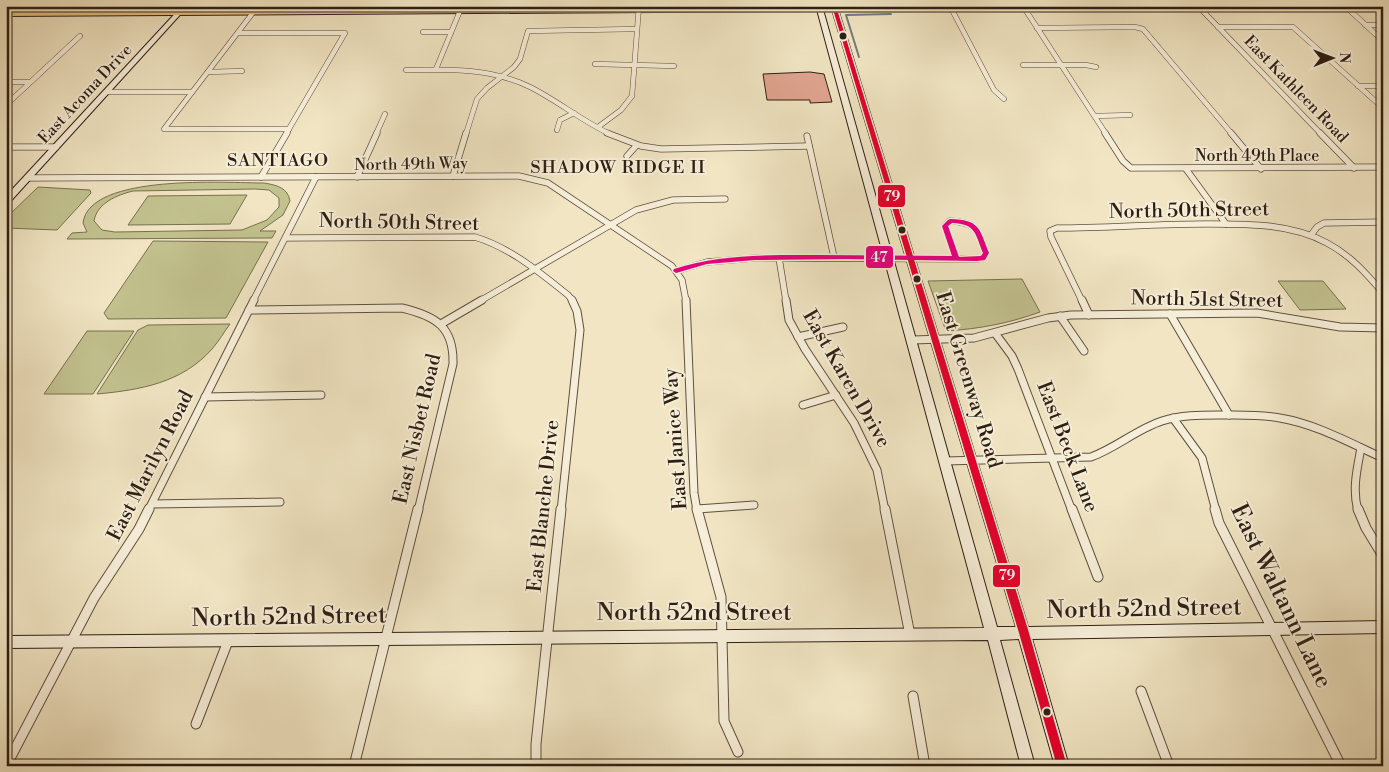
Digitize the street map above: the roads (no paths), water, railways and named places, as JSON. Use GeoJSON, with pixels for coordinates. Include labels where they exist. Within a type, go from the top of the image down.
{"type":"FeatureCollection","features":[{"type":"Feature","properties":{"kind":"main road","name":"East Acoma Drive"},"geometry":{"type":"LineString","coordinates":[[6,201],[185,6]]}},
{"type":"Feature","properties":{"kind":"main road"},"geometry":{"type":"LineString","coordinates":[[6,8],[216,6]]}},
{"type":"Feature","properties":{"kind":"main road"},"geometry":{"type":"LineString","coordinates":[[542,11],[588,6]]}},
{"type":"Feature","properties":{"kind":"main road"},"geometry":{"type":"LineString","coordinates":[[6,14],[178,13],[256,9],[505,9],[542,11],[707,6]]}},
{"type":"Feature","properties":{"kind":"main road"},"geometry":{"type":"LineString","coordinates":[[711,6],[740,10],[751,6]]}},
{"type":"Feature","properties":{"kind":"main road"},"geometry":{"type":"LineString","coordinates":[[732,6],[740,10]]}},
{"type":"Feature","properties":{"kind":"main road"},"geometry":{"type":"LineString","coordinates":[[639,8],[740,10],[1292,6]]}},
{"type":"Feature","properties":{"kind":"main road","name":"East Greenway Road"},"geometry":{"type":"LineString","coordinates":[[820,8],[946,461],[1028,766]]}},
{"type":"Feature","properties":{"kind":"main road","name":"East Greenway Road"},"geometry":{"type":"LineString","coordinates":[[834,8],[936,340],[1062,766]]}},
{"type":"Feature","properties":{"kind":"main road","name":"North 52nd Street"},"geometry":{"type":"LineString","coordinates":[[6,642],[910,635],[1383,627]]}},
{"type":"Feature","properties":{"kind":"street","name":"East Kathleen Road"},"geometry":{"type":"LineString","coordinates":[[1198,6],[1354,168]]}},
{"type":"Feature","properties":{"kind":"street"},"geometry":{"type":"LineString","coordinates":[[1345,6],[1383,41]]}},
{"type":"Feature","properties":{"kind":"street"},"geometry":{"type":"LineString","coordinates":[[951,7],[994,90],[1004,99]]}},
{"type":"Feature","properties":{"kind":"street"},"geometry":{"type":"LineString","coordinates":[[1023,7],[1095,116],[1130,116]]}},
{"type":"Feature","properties":{"kind":"street"},"geometry":{"type":"LineString","coordinates":[[598,127],[616,116],[629,102],[633,89],[639,8]]}},
{"type":"Feature","properties":{"kind":"street"},"geometry":{"type":"LineString","coordinates":[[256,9],[164,130],[289,129]]}},
{"type":"Feature","properties":{"kind":"street"},"geometry":{"type":"LineString","coordinates":[[436,69],[461,9]]}},
{"type":"Feature","properties":{"kind":"street"},"geometry":{"type":"LineString","coordinates":[[1365,25],[1383,25]]}},
{"type":"Feature","properties":{"kind":"street"},"geometry":{"type":"LineString","coordinates":[[1037,28],[1135,27],[1143,29],[1261,169]]}},
{"type":"Feature","properties":{"kind":"street"},"geometry":{"type":"LineString","coordinates":[[1218,27],[1293,27],[1383,108]]}},
{"type":"Feature","properties":{"kind":"street"},"geometry":{"type":"LineString","coordinates":[[453,176],[477,99],[514,67],[520,59],[528,31],[637,29]]}},
{"type":"Feature","properties":{"kind":"street"},"geometry":{"type":"LineString","coordinates":[[423,32],[451,32]]}},
{"type":"Feature","properties":{"kind":"street"},"geometry":{"type":"LineString","coordinates":[[238,33],[345,33],[260,177]]}},
{"type":"Feature","properties":{"kind":"street"},"geometry":{"type":"LineString","coordinates":[[6,105],[80,36]]}},
{"type":"Feature","properties":{"kind":"street"},"geometry":{"type":"LineString","coordinates":[[594,64],[634,67],[674,66]]}},
{"type":"Feature","properties":{"kind":"street"},"geometry":{"type":"LineString","coordinates":[[1023,65],[1096,67]]}},
{"type":"Feature","properties":{"kind":"street"},"geometry":{"type":"LineString","coordinates":[[406,70],[471,70],[503,76],[531,87],[619,139],[636,146],[653,149],[809,146]]}},
{"type":"Feature","properties":{"kind":"street"},"geometry":{"type":"LineString","coordinates":[[208,72],[242,71]]}},
{"type":"Feature","properties":{"kind":"street"},"geometry":{"type":"LineString","coordinates":[[6,82],[30,82]]}},
{"type":"Feature","properties":{"kind":"street"},"geometry":{"type":"LineString","coordinates":[[1358,86],[1383,86]]}},
{"type":"Feature","properties":{"kind":"street"},"geometry":{"type":"LineString","coordinates":[[106,92],[192,92]]}},
{"type":"Feature","properties":{"kind":"street"},"geometry":{"type":"LineString","coordinates":[[557,130],[560,120],[574,112]]}},
{"type":"Feature","properties":{"kind":"street"},"geometry":{"type":"LineString","coordinates":[[358,177],[385,114]]}},
{"type":"Feature","properties":{"kind":"street","name":"North 49th Place"},"geometry":{"type":"LineString","coordinates":[[1095,116],[1123,161],[1131,168],[1261,169],[1383,167]]}},
{"type":"Feature","properties":{"kind":"street"},"geometry":{"type":"LineString","coordinates":[[807,136],[834,257]]}},
{"type":"Feature","properties":{"kind":"street"},"geometry":{"type":"LineString","coordinates":[[712,139],[713,148]]}},
{"type":"Feature","properties":{"kind":"street"},"geometry":{"type":"LineString","coordinates":[[627,156],[636,146]]}},
{"type":"Feature","properties":{"kind":"street"},"geometry":{"type":"LineString","coordinates":[[6,147],[56,147]]}},
{"type":"Feature","properties":{"kind":"street"},"geometry":{"type":"LineString","coordinates":[[1186,169],[1226,224]]}},
{"type":"Feature","properties":{"kind":"street","name":"North 49th Way"},"geometry":{"type":"LineString","coordinates":[[27,178],[519,176],[548,183],[676,271]]}},
{"type":"Feature","properties":{"kind":"street","name":"East Marilyn Road"},"geometry":{"type":"LineString","coordinates":[[6,766],[94,598],[124,553],[152,504],[316,177]]}},
{"type":"Feature","properties":{"kind":"street"},"geometry":{"type":"LineString","coordinates":[[249,310],[402,308],[424,314],[441,324],[636,210],[673,200],[725,199]]}},
{"type":"Feature","properties":{"kind":"street"},"geometry":{"type":"LineString","coordinates":[[676,271],[710,260],[834,257],[911,258],[956,258],[983,258],[986,253],[976,228],[968,222],[950,221],[945,226],[956,258]]}},
{"type":"Feature","properties":{"kind":"street"},"geometry":{"type":"LineString","coordinates":[[1311,235],[1324,223],[1383,222]]}},
{"type":"Feature","properties":{"kind":"street","name":"North 50th Street"},"geometry":{"type":"LineString","coordinates":[[1089,315],[1051,237],[1050,230],[1057,228],[1107,228],[1156,224],[1273,225],[1311,235],[1348,256],[1383,293]]}},
{"type":"Feature","properties":{"kind":"street","name":"North 50th Street"},"geometry":{"type":"LineString","coordinates":[[286,238],[476,237],[501,246],[533,269]]}},
{"type":"Feature","properties":{"kind":"street","name":"East Karen Drive"},"geometry":{"type":"LineString","coordinates":[[778,258],[789,320],[854,423],[877,470],[910,635]]}},
{"type":"Feature","properties":{"kind":"street","name":"East Blanche Drive"},"geometry":{"type":"LineString","coordinates":[[533,269],[568,295],[575,303],[580,318],[536,744],[536,766]]}},
{"type":"Feature","properties":{"kind":"street","name":"East Janice Way"},"geometry":{"type":"LineString","coordinates":[[676,271],[682,280],[686,293],[690,424],[696,509],[719,590],[724,721],[738,752]]}},
{"type":"Feature","properties":{"kind":"street","name":"North 51st Street"},"geometry":{"type":"LineString","coordinates":[[912,340],[974,338],[1060,316],[1089,315],[1257,313],[1340,327],[1383,328]]}},
{"type":"Feature","properties":{"kind":"street"},"geometry":{"type":"LineString","coordinates":[[1170,314],[1229,415]]}},
{"type":"Feature","properties":{"kind":"street"},"geometry":{"type":"LineString","coordinates":[[1277,315],[1281,324]]}},
{"type":"Feature","properties":{"kind":"street"},"geometry":{"type":"LineString","coordinates":[[1060,316],[1084,351]]}},
{"type":"Feature","properties":{"kind":"street","name":"East Nisbet Road"},"geometry":{"type":"LineString","coordinates":[[354,766],[453,364],[454,351],[452,340],[441,324]]}},
{"type":"Feature","properties":{"kind":"street"},"geometry":{"type":"LineString","coordinates":[[798,337],[843,327]]}},
{"type":"Feature","properties":{"kind":"street","name":"East Beck Lane"},"geometry":{"type":"LineString","coordinates":[[995,333],[1012,356],[1018,369],[1098,577]]}},
{"type":"Feature","properties":{"kind":"street"},"geometry":{"type":"LineString","coordinates":[[205,397],[321,395]]}},
{"type":"Feature","properties":{"kind":"street"},"geometry":{"type":"LineString","coordinates":[[803,405],[836,395]]}},
{"type":"Feature","properties":{"kind":"street"},"geometry":{"type":"LineString","coordinates":[[946,461],[1091,457],[1106,453],[1149,427],[1173,418],[1229,415],[1255,415],[1287,419],[1306,425],[1383,458]]}},
{"type":"Feature","properties":{"kind":"street","name":"East Waltann Lane"},"geometry":{"type":"LineString","coordinates":[[1173,418],[1202,458],[1218,523],[1341,766]]}},
{"type":"Feature","properties":{"kind":"street"},"geometry":{"type":"LineString","coordinates":[[1361,448],[1354,477],[1356,506],[1365,527],[1383,556]]}},
{"type":"Feature","properties":{"kind":"street"},"geometry":{"type":"LineString","coordinates":[[152,504],[280,502]]}},
{"type":"Feature","properties":{"kind":"street"},"geometry":{"type":"LineString","coordinates":[[696,509],[754,505]]}},
{"type":"Feature","properties":{"kind":"street"},"geometry":{"type":"LineString","coordinates":[[196,724],[228,640]]}},
{"type":"Feature","properties":{"kind":"street"},"geometry":{"type":"LineString","coordinates":[[1140,692],[1168,766]]}},
{"type":"Feature","properties":{"kind":"street"},"geometry":{"type":"LineString","coordinates":[[912,696],[925,766]]}},
{"type":"Feature","properties":{"kind":"waterway"},"geometry":{"type":"LineString","coordinates":[[859,57],[846,15],[891,14]]}},
{"type":"Feature","properties":{"kind":"district","name":"SANTIAGO"},"geometry":{"type":"Point","coordinates":[278,160]}},
{"type":"Feature","properties":{"kind":"district","name":"SHADOW RIDGE II"},"geometry":{"type":"Point","coordinates":[618,167]}}]}
